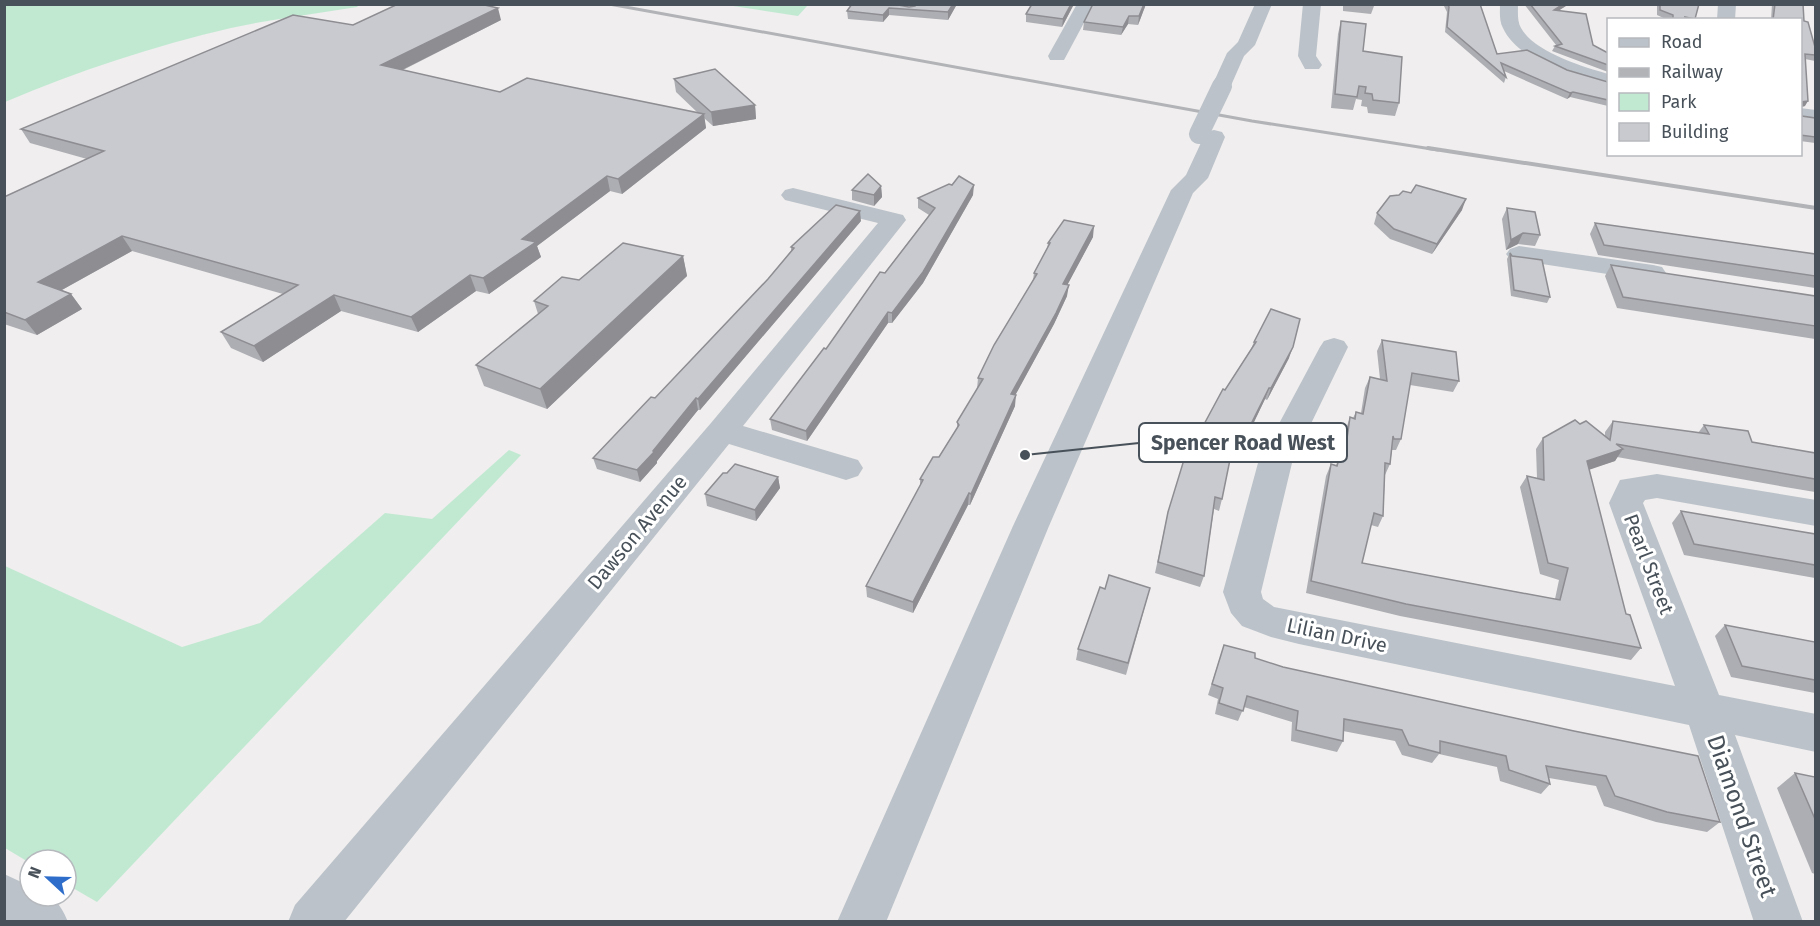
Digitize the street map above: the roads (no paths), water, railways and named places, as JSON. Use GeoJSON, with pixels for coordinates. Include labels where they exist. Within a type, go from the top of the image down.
{"type":"FeatureCollection","features":[{"type":"Feature","properties":{"kind":"street"},"geometry":{"type":"LineString","coordinates":[[1057,56],[1086,4]]}},
{"type":"Feature","properties":{"kind":"street"},"geometry":{"type":"LineString","coordinates":[[861,921],[1031,526],[1183,190],[1196,178],[1207,135],[1228,87],[1249,55],[1246,45],[1264,4]]}},
{"type":"Feature","properties":{"kind":"street"},"geometry":{"type":"LineString","coordinates":[[1312,4],[1307,56],[1312,65]]}},
{"type":"Feature","properties":{"kind":"street"},"geometry":{"type":"LineString","coordinates":[[1509,4],[1509,19],[1513,31],[1525,43],[1559,62],[1607,80]]}},
{"type":"Feature","properties":{"kind":"street","name":"Dawson Avenue"},"geometry":{"type":"LineString","coordinates":[[312,921],[722,431],[894,220],[793,195]]}},
{"type":"Feature","properties":{"kind":"street"},"geometry":{"type":"LineString","coordinates":[[1519,254],[1679,277]]}},
{"type":"Feature","properties":{"kind":"street","name":"Lilian Drive"},"geometry":{"type":"LineString","coordinates":[[1334,346],[1275,464],[1242,592],[1244,605],[1252,615],[1299,628],[1705,711]]}},
{"type":"Feature","properties":{"kind":"street"},"geometry":{"type":"LineString","coordinates":[[722,431],[846,468]]}},
{"type":"Feature","properties":{"kind":"street","name":"Pearl Street"},"geometry":{"type":"LineString","coordinates":[[1705,711],[1626,503],[1632,489],[1657,486],[1815,513]]}},
{"type":"Feature","properties":{"kind":"street"},"geometry":{"type":"LineString","coordinates":[[1705,711],[1815,734]]}},
{"type":"Feature","properties":{"kind":"street","name":"Diamond Street"},"geometry":{"type":"LineString","coordinates":[[1705,711],[1779,921]]}},
{"type":"Feature","properties":{"kind":"street"},"geometry":{"type":"LineString","coordinates":[[4,898],[44,921]]}},
{"type":"Feature","properties":{"kind":"railway"},"geometry":{"type":"LineString","coordinates":[[609,4],[1252,121],[1438,150]]}},
{"type":"Feature","properties":{"kind":"railway"},"geometry":{"type":"LineString","coordinates":[[1428,148],[1816,208]]}},
{"type":"Feature","properties":{"kind":"place","name":"Spencer Road West"},"geometry":{"type":"Point","coordinates":[1025,455]}}]}
